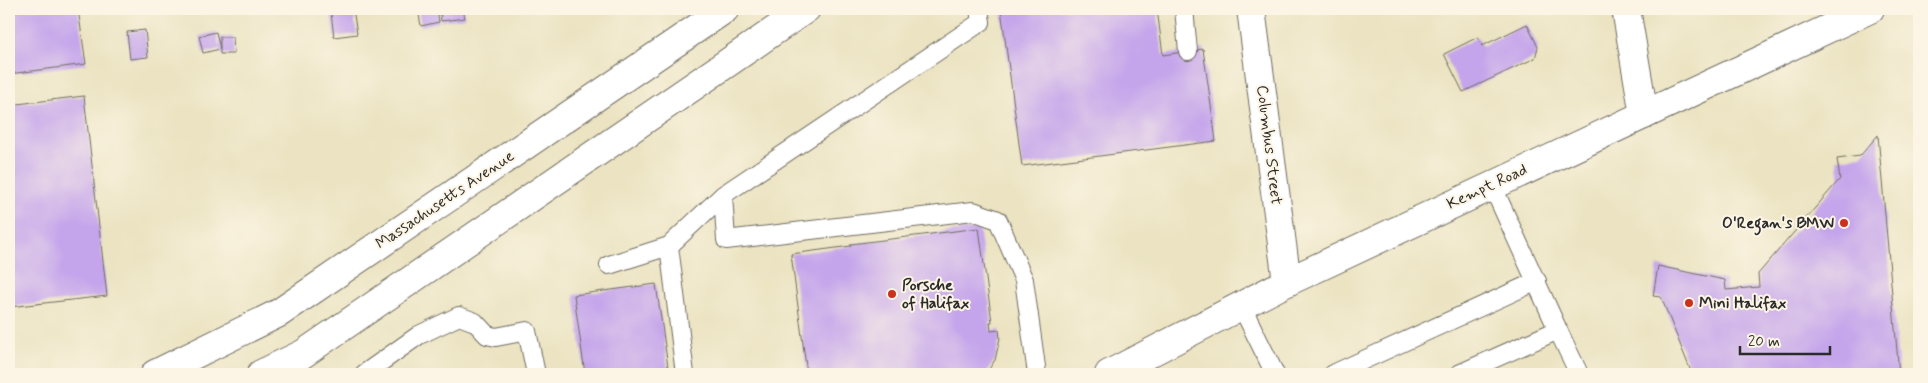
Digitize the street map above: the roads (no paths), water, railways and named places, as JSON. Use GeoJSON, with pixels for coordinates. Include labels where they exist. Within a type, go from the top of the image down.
{"type":"FeatureCollection","features":[{"type":"Feature","properties":{"kind":"main road","name":"Massachusetts Avenue"},"geometry":{"type":"LineString","coordinates":[[155,374],[279,312],[726,9]]}},
{"type":"Feature","properties":{"kind":"main road"},"geometry":{"type":"LineString","coordinates":[[261,374],[303,354],[806,9]]}},
{"type":"Feature","properties":{"kind":"main road","name":"Columbus Street"},"geometry":{"type":"LineString","coordinates":[[1252,9],[1287,282]]}},
{"type":"Feature","properties":{"kind":"main road"},"geometry":{"type":"LineString","coordinates":[[1626,9],[1644,115]]}},
{"type":"Feature","properties":{"kind":"main road","name":"Kempt Road"},"geometry":{"type":"LineString","coordinates":[[1109,374],[1287,282],[1870,9]]}},
{"type":"Feature","properties":{"kind":"lane"},"geometry":{"type":"LineString","coordinates":[[609,265],[669,246],[723,195],[981,22],[979,9]]}},
{"type":"Feature","properties":{"kind":"lane"},"geometry":{"type":"LineString","coordinates":[[1184,9],[1188,51]]}},
{"type":"Feature","properties":{"kind":"lane"},"geometry":{"type":"LineString","coordinates":[[1492,185],[1579,374]]}},
{"type":"Feature","properties":{"kind":"lane"},"geometry":{"type":"LineString","coordinates":[[723,195],[726,240],[972,211],[998,220],[1024,280],[1037,374]]}},
{"type":"Feature","properties":{"kind":"lane"},"geometry":{"type":"LineString","coordinates":[[669,246],[685,374]]}},
{"type":"Feature","properties":{"kind":"lane"},"geometry":{"type":"LineString","coordinates":[[1333,374],[1537,281]]}},
{"type":"Feature","properties":{"kind":"lane"},"geometry":{"type":"LineString","coordinates":[[1241,305],[1276,374]]}},
{"type":"Feature","properties":{"kind":"lane"},"geometry":{"type":"LineString","coordinates":[[364,374],[419,335],[459,316],[475,322],[487,335],[496,336],[527,331],[536,374]]}},
{"type":"Feature","properties":{"kind":"lane"},"geometry":{"type":"LineString","coordinates":[[1459,374],[1558,330]]}},
{"type":"Feature","properties":{"kind":"place","name":"O'Regan's BMW"},"geometry":{"type":"Point","coordinates":[1844,223]}},
{"type":"Feature","properties":{"kind":"place","name":"Porsche of Halifax"},"geometry":{"type":"Point","coordinates":[892,294]}},
{"type":"Feature","properties":{"kind":"place","name":"Mini Halifax"},"geometry":{"type":"Point","coordinates":[1689,303]}}]}
